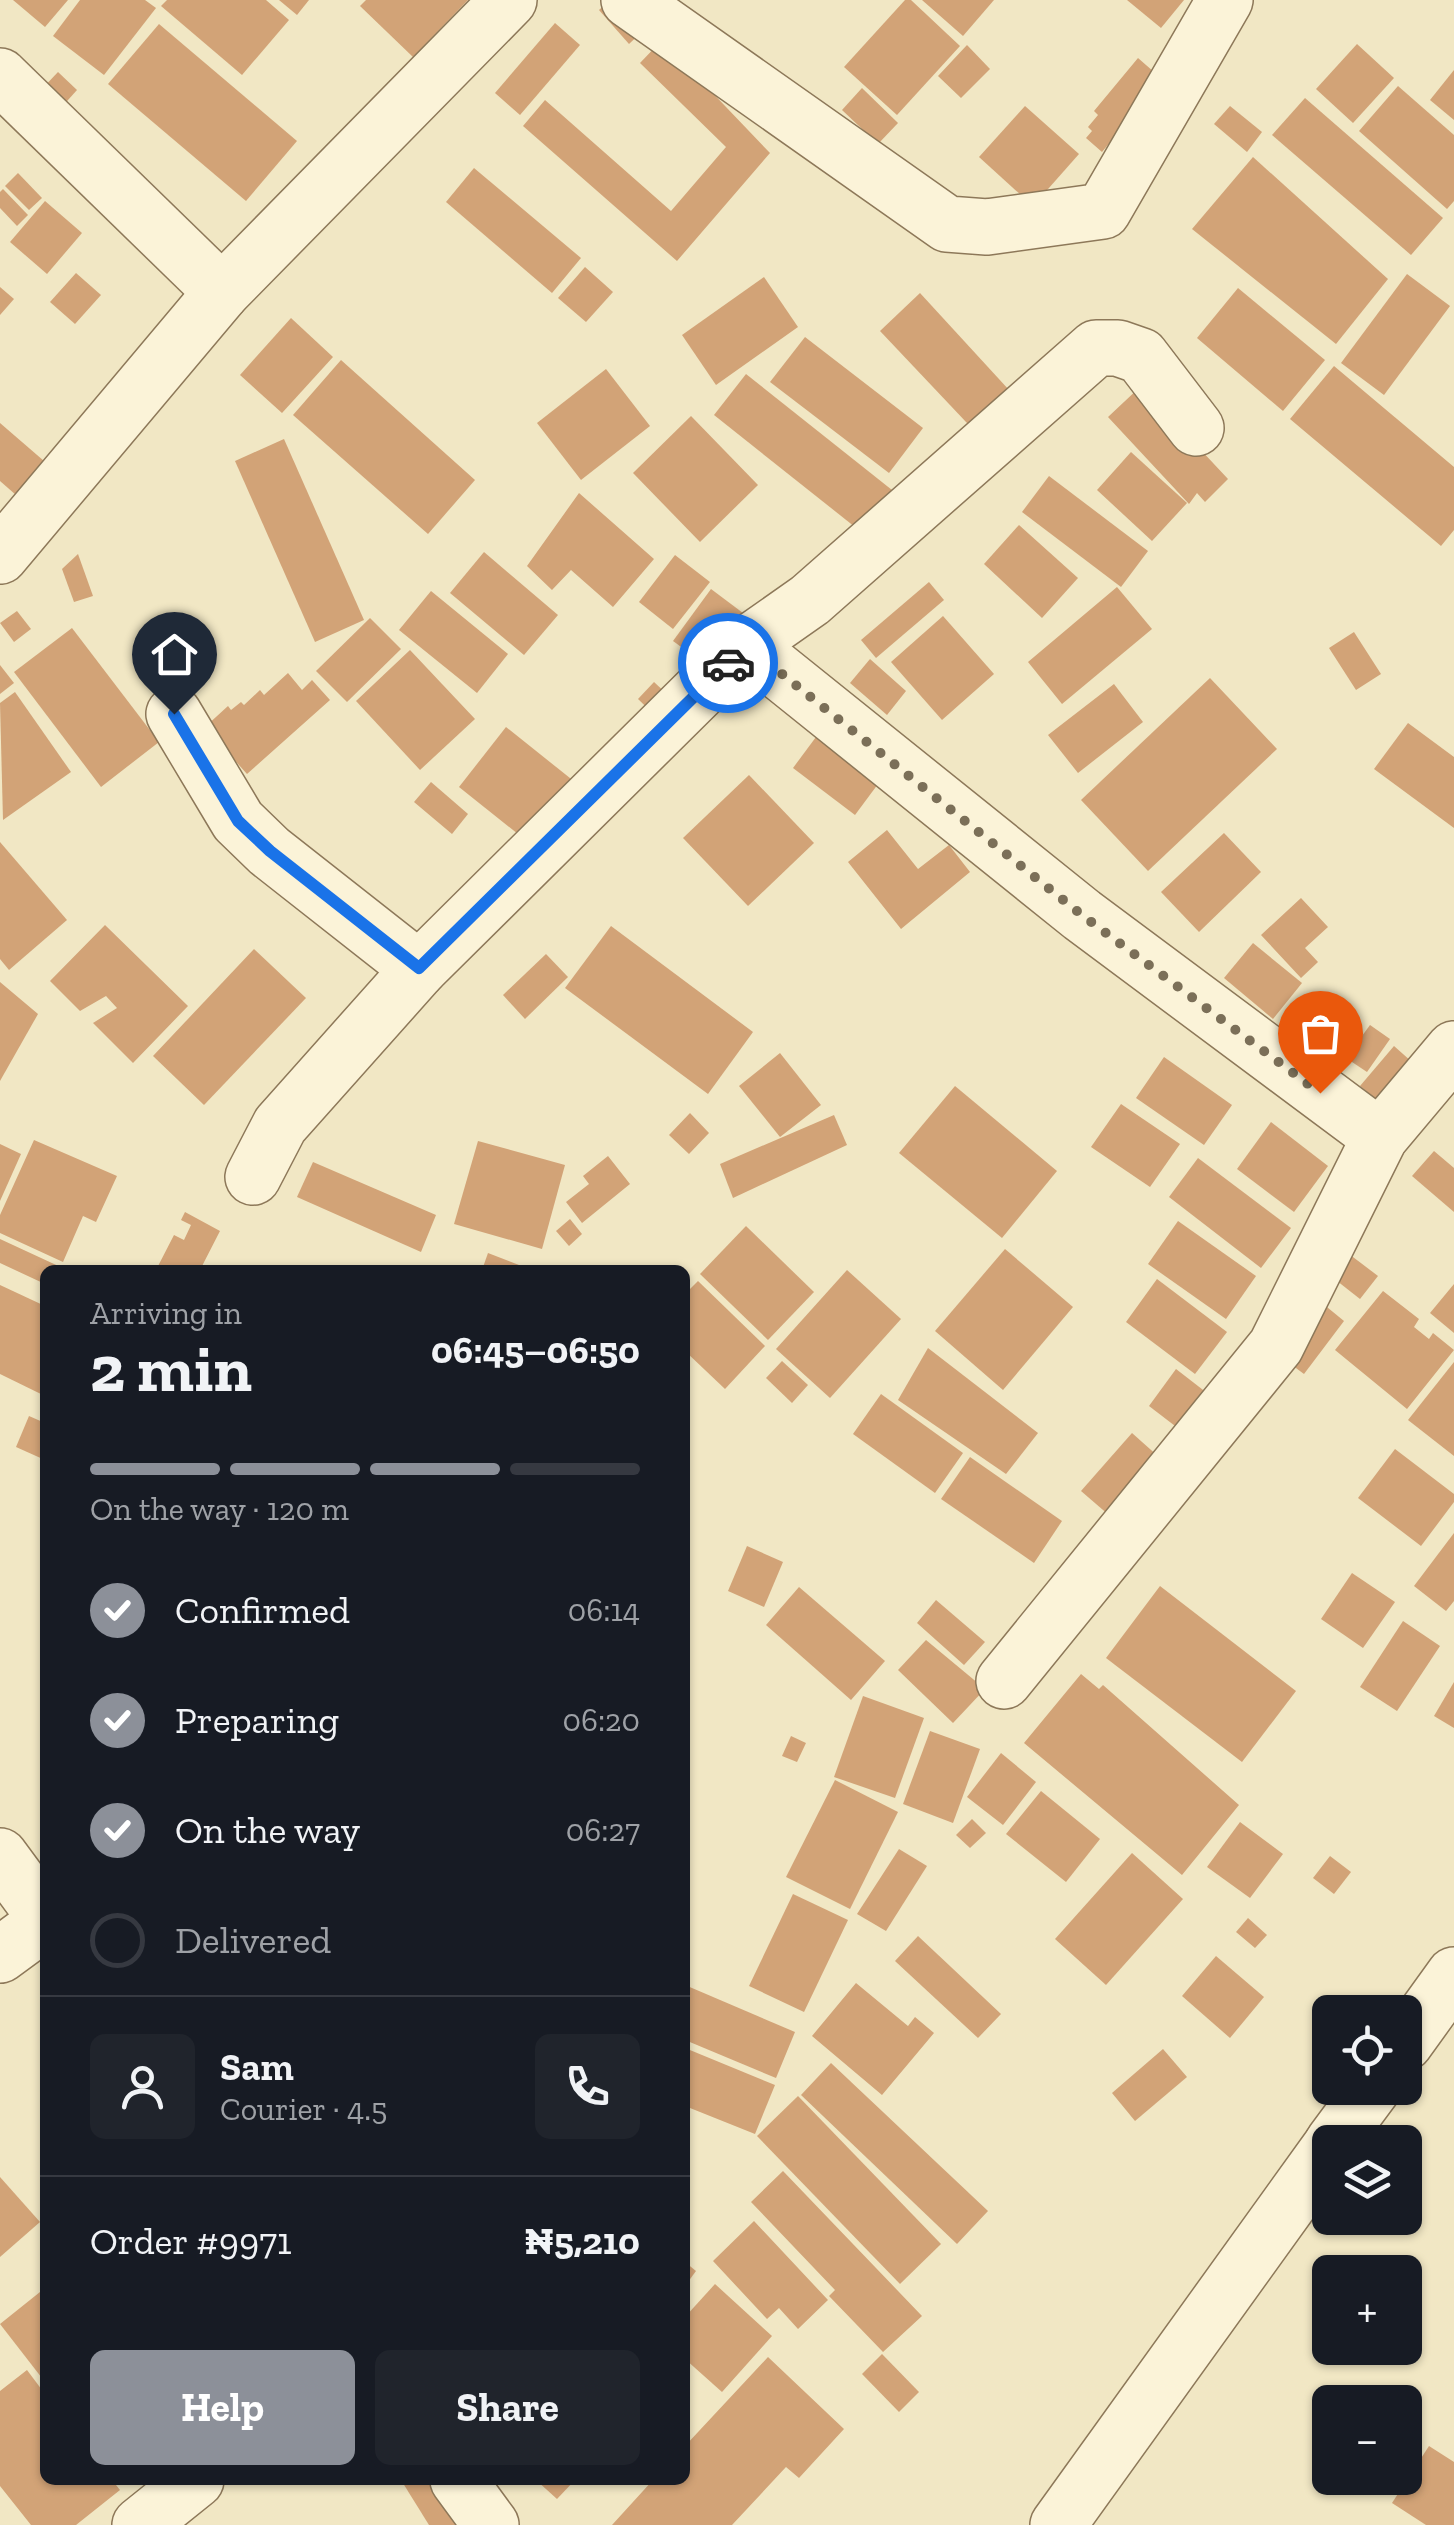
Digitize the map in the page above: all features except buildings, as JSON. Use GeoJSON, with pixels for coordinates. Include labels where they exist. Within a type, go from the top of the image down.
{"type":"FeatureCollection","features":[{"type":"Feature","properties":{"kind":"street"},"geometry":{"type":"LineString","coordinates":[[0,556],[222,292],[509,0]]}},
{"type":"Feature","properties":{"kind":"street"},"geometry":{"type":"LineString","coordinates":[[629,0],[934,216],[947,224],[987,228],[1103,211],[1225,0]]}},
{"type":"Feature","properties":{"kind":"street"},"geometry":{"type":"LineString","coordinates":[[0,76],[222,292]]}},
{"type":"Feature","properties":{"kind":"street"},"geometry":{"type":"LineString","coordinates":[[253,1177],[280,1125],[419,968],[746,645],[810,600],[1096,348],[1118,348],[1141,356],[1196,428]]}},
{"type":"Feature","properties":{"kind":"street"},"geometry":{"type":"LineString","coordinates":[[746,645],[1082,915],[1380,1137]]}},
{"type":"Feature","properties":{"kind":"street"},"geometry":{"type":"LineString","coordinates":[[174,714],[238,821],[270,851],[419,968]]}},
{"type":"Feature","properties":{"kind":"street"},"geometry":{"type":"LineString","coordinates":[[1004,1680],[1276,1346],[1380,1137],[1454,1050]]}},
{"type":"Feature","properties":{"kind":"street"},"geometry":{"type":"LineString","coordinates":[[0,1856],[40,1912]]}},
{"type":"Feature","properties":{"kind":"street"},"geometry":{"type":"LineString","coordinates":[[0,1955],[40,1923]]}},
{"type":"Feature","properties":{"kind":"street"},"geometry":{"type":"LineString","coordinates":[[1422,2019],[1454,1975]]}},
{"type":"Feature","properties":{"kind":"street"},"geometry":{"type":"LineString","coordinates":[[1058,2525],[1312,2173]]}},
{"type":"Feature","properties":{"kind":"street"},"geometry":{"type":"LineString","coordinates":[[140,2525],[190,2485]]}},
{"type":"Feature","properties":{"kind":"street"},"geometry":{"type":"LineString","coordinates":[[462,2485],[490,2525]]}},
{"type":"Feature","properties":{"kind":"way so far"},"geometry":{"type":"LineString","coordinates":[[728,663],[746,645],[1082,915],[1320,1093]]}},
{"type":"Feature","properties":{"kind":"route"},"geometry":{"type":"LineString","coordinates":[[174,714],[238,821],[270,851],[419,968],[728,663]]}}]}
